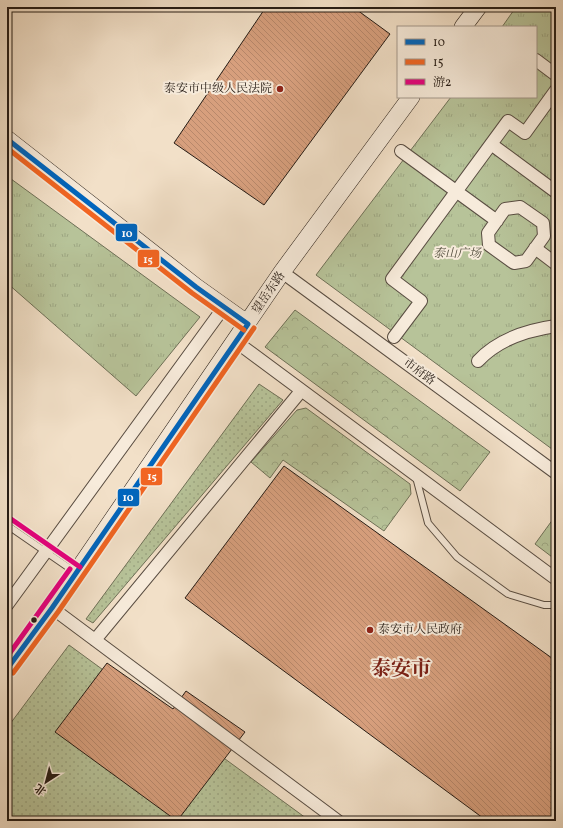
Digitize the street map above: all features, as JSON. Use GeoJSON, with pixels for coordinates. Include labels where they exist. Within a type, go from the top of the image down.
{"type":"FeatureCollection","features":[{"type":"Feature","properties":{"kind":"street"},"geometry":{"type":"LineString","coordinates":[[464,26],[478,7]]}},
{"type":"Feature","properties":{"kind":"street"},"geometry":{"type":"LineString","coordinates":[[537,61],[556,75]]}},
{"type":"Feature","properties":{"kind":"street"},"geometry":{"type":"LineString","coordinates":[[394,337],[421,301],[392,279],[508,121],[525,133],[556,90]]}},
{"type":"Feature","properties":{"kind":"street","name":"望岳东路"},"geometry":{"type":"LineString","coordinates":[[7,669],[52,608],[248,324],[282,272],[410,98]]}},
{"type":"Feature","properties":{"kind":"street"},"geometry":{"type":"LineString","coordinates":[[7,139],[248,324]]}},
{"type":"Feature","properties":{"kind":"street"},"geometry":{"type":"LineString","coordinates":[[491,144],[556,192]]}},
{"type":"Feature","properties":{"kind":"street"},"geometry":{"type":"LineString","coordinates":[[401,151],[497,221]]}},
{"type":"Feature","properties":{"kind":"street"},"geometry":{"type":"LineString","coordinates":[[520,207],[543,223],[544,236],[526,261],[514,263],[489,245],[488,233],[497,221],[506,209],[520,207]]}},
{"type":"Feature","properties":{"kind":"street"},"geometry":{"type":"LineString","coordinates":[[535,248],[556,264]]}},
{"type":"Feature","properties":{"kind":"street","name":"市府路"},"geometry":{"type":"LineString","coordinates":[[282,272],[556,473]]}},
{"type":"Feature","properties":{"kind":"street"},"geometry":{"type":"LineString","coordinates":[[7,605],[224,307]]}},
{"type":"Feature","properties":{"kind":"street"},"geometry":{"type":"LineString","coordinates":[[478,361],[485,353],[509,339],[530,330],[556,326]]}},
{"type":"Feature","properties":{"kind":"street"},"geometry":{"type":"LineString","coordinates":[[235,341],[556,579]]}},
{"type":"Feature","properties":{"kind":"street"},"geometry":{"type":"LineString","coordinates":[[95,640],[301,391]]}},
{"type":"Feature","properties":{"kind":"street"},"geometry":{"type":"LineString","coordinates":[[52,608],[338,821]]}},
{"type":"Feature","properties":{"kind":"lane"},"geometry":{"type":"LineString","coordinates":[[415,475],[428,523],[457,557],[508,594],[544,606],[556,605]]}},
{"type":"Feature","properties":{"kind":"lane"},"geometry":{"type":"LineString","coordinates":[[7,525],[76,573]]}},
{"type":"Feature","properties":{"kind":"green space","name":"泰山广场"},"geometry":{"type":"Polygon","coordinates":[[[516,7],[556,7],[556,452],[316,275],[450,98],[537,98],[537,26],[503,26],[516,7]]]}},
{"type":"Feature","properties":{"kind":"green space"},"geometry":{"type":"Polygon","coordinates":[[[7,176],[200,317],[136,396],[7,283],[7,176]]]}},
{"type":"Feature","properties":{"kind":"green space"},"geometry":{"type":"Polygon","coordinates":[[[295,310],[490,452],[460,491],[265,347],[295,310]]]}},
{"type":"Feature","properties":{"kind":"green space"},"geometry":{"type":"Polygon","coordinates":[[[259,384],[283,400],[93,623],[86,619],[259,384]]]}},
{"type":"Feature","properties":{"kind":"green space"},"geometry":{"type":"Polygon","coordinates":[[[306,408],[410,484],[411,494],[384,531],[283,460],[270,478],[251,462],[297,410],[306,408]]]}},
{"type":"Feature","properties":{"kind":"green space"},"geometry":{"type":"Polygon","coordinates":[[[556,515],[556,560],[535,544],[556,515]]]}},
{"type":"Feature","properties":{"kind":"green space"},"geometry":{"type":"Polygon","coordinates":[[[69,645],[310,821],[7,821],[7,728],[69,645]]]}},
{"type":"Feature","properties":{"kind":"building","name":"泰安市中级人民法院"},"geometry":{"type":"Polygon","coordinates":[[[266,7],[353,7],[390,34],[264,205],[174,143],[266,7]]]}},
{"type":"Feature","properties":{"kind":"building","name":"泰安市人民政府"},"geometry":{"type":"Polygon","coordinates":[[[284,466],[556,661],[556,821],[487,821],[185,598],[284,466]]]}},
{"type":"Feature","properties":{"kind":"building"},"geometry":{"type":"Polygon","coordinates":[[[107,663],[173,709],[186,691],[245,732],[177,821],[55,732],[107,663]]]}},
{"type":"Feature","properties":{"kind":"transit line","name":"10"},"geometry":{"type":"LineString","coordinates":[[7,139],[196,287],[248,324]]}},
{"type":"Feature","properties":{"kind":"transit line","name":"15"},"geometry":{"type":"LineString","coordinates":[[7,148],[192,293],[244,330]]}},
{"type":"Feature","properties":{"kind":"transit line","name":"10"},"geometry":{"type":"LineString","coordinates":[[7,669],[52,608],[248,324]]}},
{"type":"Feature","properties":{"kind":"transit line","name":"15"},"geometry":{"type":"LineString","coordinates":[[13,673],[58,612],[254,328]]}},
{"type":"Feature","properties":{"kind":"transit line","name":"游2"},"geometry":{"type":"LineString","coordinates":[[11,519],[80,567]]}},
{"type":"Feature","properties":{"kind":"transit line","name":"游2"},"geometry":{"type":"LineString","coordinates":[[7,657],[70,569]]}},
{"type":"Feature","properties":{"kind":"place","name":"泰安市中级人民法院"},"geometry":{"type":"Point","coordinates":[280,89]}},
{"type":"Feature","properties":{"kind":"place","name":"泰安市人民政府"},"geometry":{"type":"Point","coordinates":[370,630]}},
{"type":"Feature","properties":{"kind":"district","name":"泰安市"},"geometry":{"type":"Point","coordinates":[401,670]}}]}
